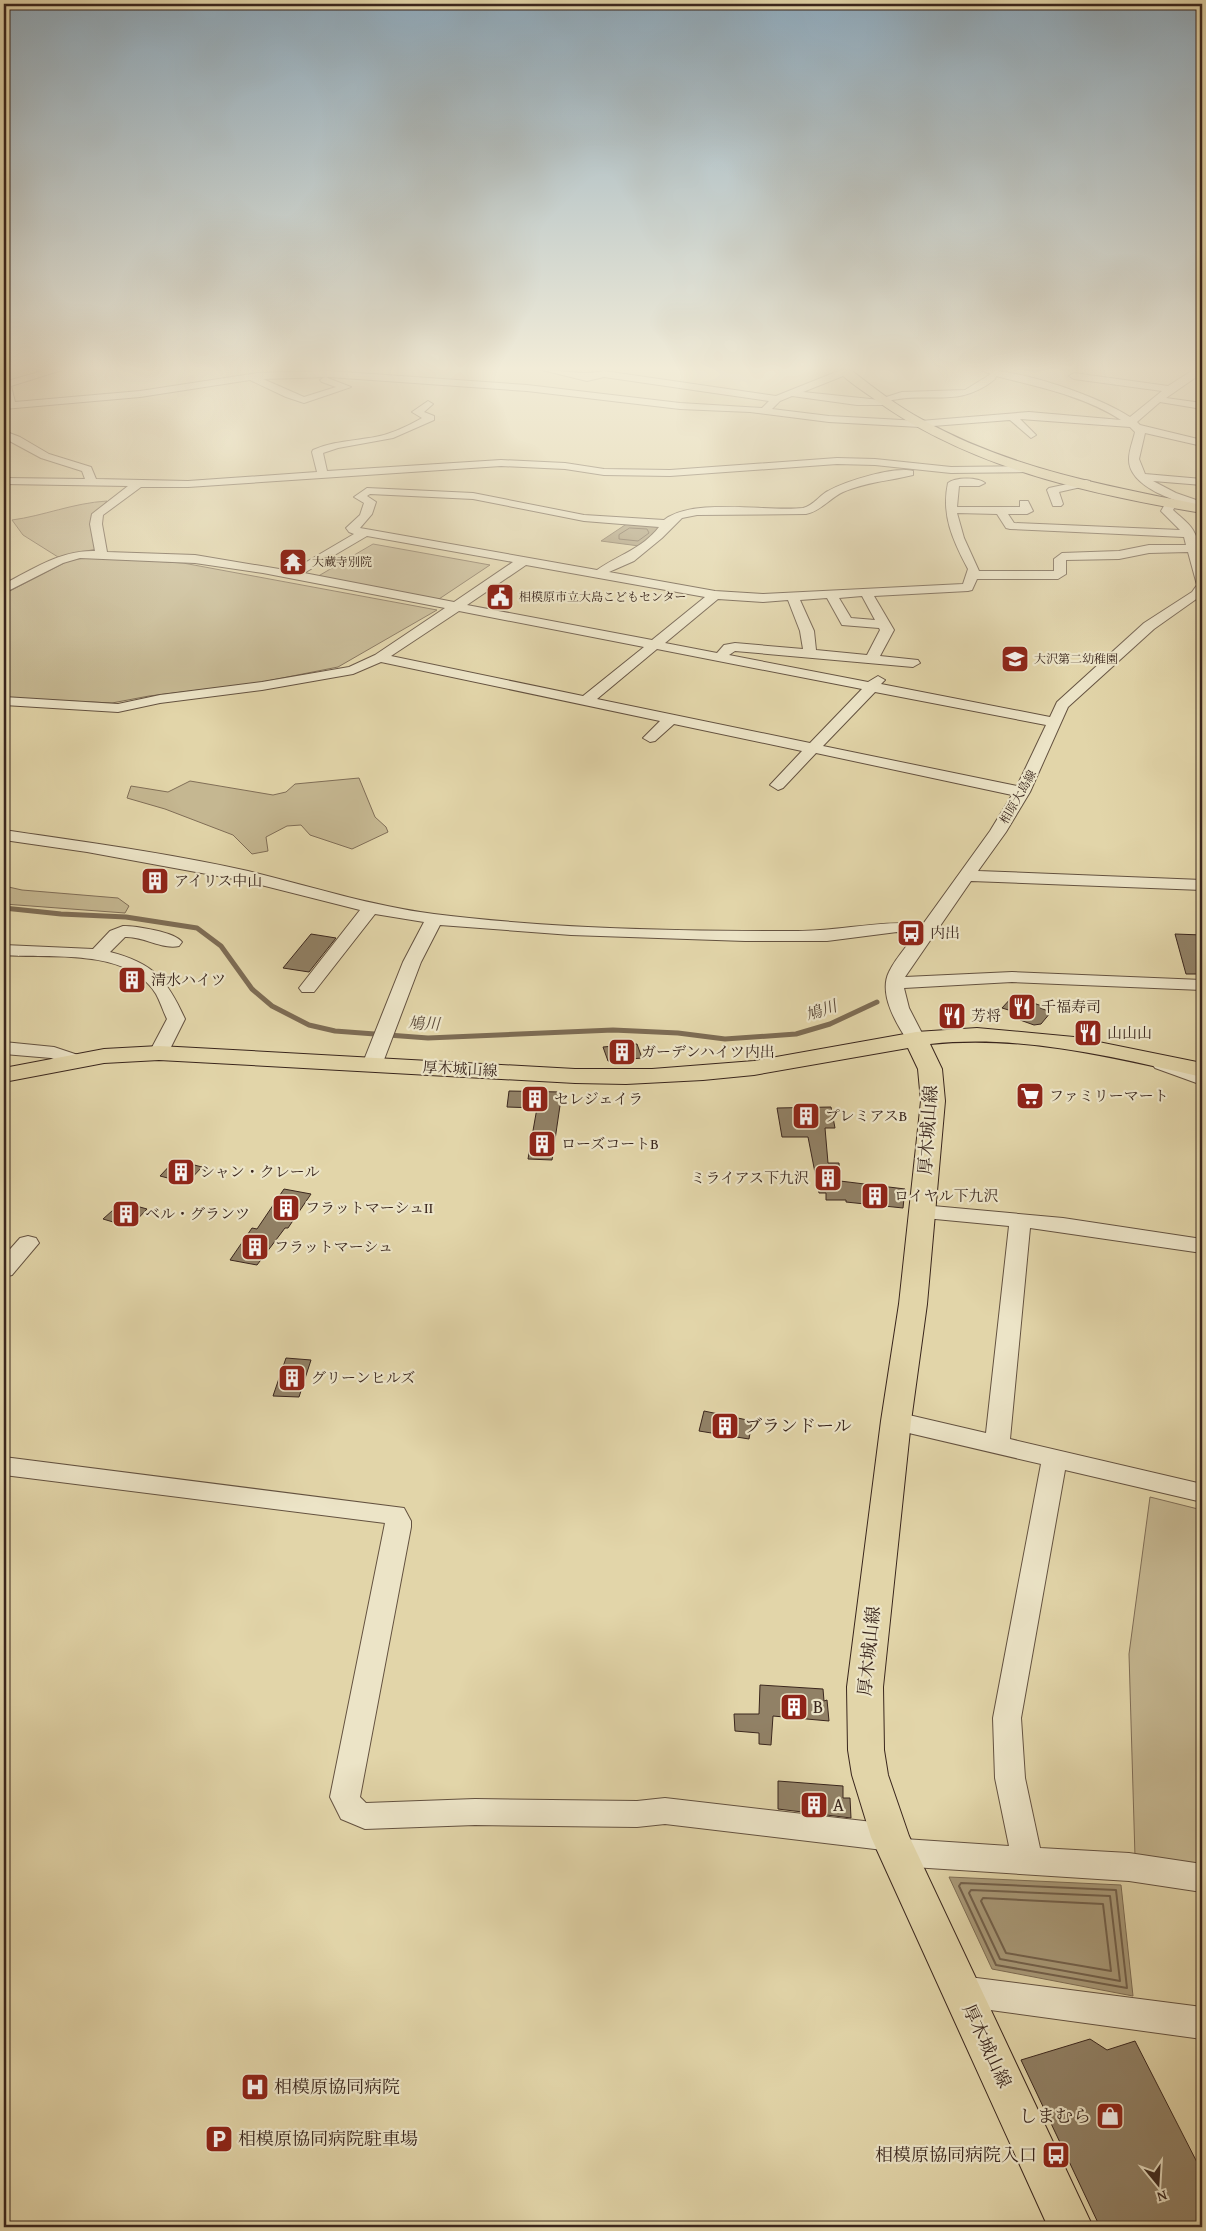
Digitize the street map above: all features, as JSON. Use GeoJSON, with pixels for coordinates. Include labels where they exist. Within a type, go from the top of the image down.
{"type":"FeatureCollection","features":[{"type":"Feature","properties":{"kind":"main road"},"geometry":{"type":"LineString","coordinates":[[1049,474],[1172,503],[1202,507]]}},
{"type":"Feature","properties":{"kind":"main road","name":"厚木城山線"},"geometry":{"type":"LineString","coordinates":[[4,1075],[110,1056],[160,1053],[575,1076],[686,1074],[778,1064],[916,1039],[944,1036],[1016,1037],[1135,1054],[1202,1070]]}},
{"type":"Feature","properties":{"kind":"main road","name":"厚木城山線"},"geometry":{"type":"LineString","coordinates":[[916,1039],[926,1057],[933,1085],[913,1304],[877,1575],[864,1712],[866,1750],[870,1775],[894,1845],[1071,2227]]}},
{"type":"Feature","properties":{"kind":"street"},"geometry":{"type":"LineString","coordinates":[[89,474],[91,482]]}},
{"type":"Feature","properties":{"kind":"street"},"geometry":{"type":"LineString","coordinates":[[4,481],[188,484],[336,474]]}},
{"type":"Feature","properties":{"kind":"street"},"geometry":{"type":"LineString","coordinates":[[353,474],[363,482],[367,491]]}},
{"type":"Feature","properties":{"kind":"street"},"geometry":{"type":"LineString","coordinates":[[599,574],[612,565],[630,558],[658,536],[667,524],[678,515],[696,512],[806,511],[811,510],[832,493],[849,486],[901,474]]}},
{"type":"Feature","properties":{"kind":"street"},"geometry":{"type":"LineString","coordinates":[[667,524],[584,518],[473,496],[367,491],[360,497],[370,502],[370,508],[360,522],[352,528],[720,596],[793,596],[964,588],[971,585],[974,569],[957,539],[950,497],[954,483],[993,482],[1002,474]]}},
{"type":"Feature","properties":{"kind":"street"},"geometry":{"type":"LineString","coordinates":[[1140,476],[1202,482]]}},
{"type":"Feature","properties":{"kind":"street"},"geometry":{"type":"LineString","coordinates":[[1140,476],[1159,489],[1202,507]]}},
{"type":"Feature","properties":{"kind":"street"},"geometry":{"type":"LineString","coordinates":[[101,553],[96,524],[98,514],[139,483]]}},
{"type":"Feature","properties":{"kind":"street"},"geometry":{"type":"LineString","coordinates":[[1057,504],[1055,489],[1086,484]]}},
{"type":"Feature","properties":{"kind":"street"},"geometry":{"type":"LineString","coordinates":[[952,510],[1001,512],[1027,510],[1024,502]]}},
{"type":"Feature","properties":{"kind":"street"},"geometry":{"type":"LineString","coordinates":[[1172,503],[1167,511],[1186,528],[1197,550],[1202,583]]}},
{"type":"Feature","properties":{"kind":"street"},"geometry":{"type":"LineString","coordinates":[[1001,512],[1010,526],[1189,534]]}},
{"type":"Feature","properties":{"kind":"street"},"geometry":{"type":"LineString","coordinates":[[1065,528],[1069,556]]}},
{"type":"Feature","properties":{"kind":"street"},"geometry":{"type":"LineString","coordinates":[[292,575],[366,532]]}},
{"type":"Feature","properties":{"kind":"street"},"geometry":{"type":"LineString","coordinates":[[973,575],[1058,575],[1060,574],[1060,559],[1069,556],[1119,555],[1159,548],[1197,550]]}},
{"type":"Feature","properties":{"kind":"street"},"geometry":{"type":"LineString","coordinates":[[4,589],[59,560],[80,554],[101,553],[195,559],[292,575],[1054,722]]}},
{"type":"Feature","properties":{"kind":"street"},"geometry":{"type":"LineString","coordinates":[[4,701],[118,708],[160,699],[262,686],[353,670],[380,658],[524,560]]}},
{"type":"Feature","properties":{"kind":"street"},"geometry":{"type":"LineString","coordinates":[[586,701],[653,645],[737,585]]}},
{"type":"Feature","properties":{"kind":"street","name":"相原大島線"},"geometry":{"type":"LineString","coordinates":[[894,983],[902,964],[967,876],[1022,792],[1062,705],[1149,626],[1196,595],[1202,587]]}},
{"type":"Feature","properties":{"kind":"street"},"geometry":{"type":"LineString","coordinates":[[866,593],[885,624],[886,634],[872,658]]}},
{"type":"Feature","properties":{"kind":"street"},"geometry":{"type":"LineString","coordinates":[[831,594],[847,622],[885,624]]}},
{"type":"Feature","properties":{"kind":"street"},"geometry":{"type":"LineString","coordinates":[[793,596],[807,631],[810,654]]}},
{"type":"Feature","properties":{"kind":"street"},"geometry":{"type":"LineString","coordinates":[[719,658],[729,648],[735,647],[913,663]]}},
{"type":"Feature","properties":{"kind":"street"},"geometry":{"type":"LineString","coordinates":[[380,658],[1022,792]]}},
{"type":"Feature","properties":{"kind":"street"},"geometry":{"type":"LineString","coordinates":[[778,785],[897,661]]}},
{"type":"Feature","properties":{"kind":"street"},"geometry":{"type":"LineString","coordinates":[[650,738],[671,719]]}},
{"type":"Feature","properties":{"kind":"street"},"geometry":{"type":"LineString","coordinates":[[4,835],[87,847],[246,876],[371,908],[434,918],[571,930],[753,936],[827,936],[897,927],[927,930]]}},
{"type":"Feature","properties":{"kind":"street"},"geometry":{"type":"LineString","coordinates":[[967,876],[1202,885]]}},
{"type":"Feature","properties":{"kind":"street"},"geometry":{"type":"LineString","coordinates":[[308,988],[371,908]]}},
{"type":"Feature","properties":{"kind":"street"},"geometry":{"type":"LineString","coordinates":[[372,1065],[412,962],[434,918]]}},
{"type":"Feature","properties":{"kind":"street"},"geometry":{"type":"LineString","coordinates":[[97,956],[123,931],[162,938],[173,942]]}},
{"type":"Feature","properties":{"kind":"street"},"geometry":{"type":"LineString","coordinates":[[4,950],[97,956],[130,962],[150,974],[160,985],[176,1019],[160,1053]]}},
{"type":"Feature","properties":{"kind":"street"},"geometry":{"type":"LineString","coordinates":[[916,1039],[897,1004],[894,983],[1012,977],[1202,985]]}},
{"type":"Feature","properties":{"kind":"street"},"geometry":{"type":"LineString","coordinates":[[4,1048],[54,1053],[78,1061]]}},
{"type":"Feature","properties":{"kind":"street"},"geometry":{"type":"LineString","coordinates":[[1135,1054],[1202,1079]]}},
{"type":"Feature","properties":{"kind":"street"},"geometry":{"type":"LineString","coordinates":[[922,1212],[1020,1221],[1151,1237],[1202,1246]]}},
{"type":"Feature","properties":{"kind":"street"},"geometry":{"type":"LineString","coordinates":[[998,1444],[1020,1221]]}},
{"type":"Feature","properties":{"kind":"street"},"geometry":{"type":"LineString","coordinates":[[4,1270],[28,1243]]}},
{"type":"Feature","properties":{"kind":"street"},"geometry":{"type":"LineString","coordinates":[[896,1421],[1202,1493]]}},
{"type":"Feature","properties":{"kind":"street"},"geometry":{"type":"LineString","coordinates":[[1028,1860],[1010,1778],[1007,1718],[1055,1458]]}},
{"type":"Feature","properties":{"kind":"street"},"geometry":{"type":"LineString","coordinates":[[4,1466],[395,1515],[398,1520],[398,1527],[345,1797],[350,1808],[355,1813],[365,1816],[476,1812],[637,1814],[666,1811],[894,1845],[1028,1860],[1129,1867],[1202,1878]]}},
{"type":"Feature","properties":{"kind":"street"},"geometry":{"type":"LineString","coordinates":[[961,1991],[1202,2023]]}},
{"type":"Feature","properties":{"kind":"shaded area"},"geometry":{"type":"Polygon","coordinates":[[[107,501],[92,517],[96,549],[58,557],[23,535],[12,520],[82,504],[107,501]]]}},
{"type":"Feature","properties":{"kind":"shaded area"},"geometry":{"type":"Polygon","coordinates":[[[373,544],[490,565],[436,601],[315,578],[373,544]]]}},
{"type":"Feature","properties":{"kind":"shaded area"},"geometry":{"type":"Polygon","coordinates":[[[89,557],[183,563],[437,610],[338,667],[257,683],[149,696],[112,703],[4,698],[4,594],[68,561],[89,557]]]}},
{"type":"Feature","properties":{"kind":"shaded area"},"geometry":{"type":"Polygon","coordinates":[[[359,778],[375,817],[386,827],[388,832],[352,849],[310,835],[301,825],[287,826],[266,837],[268,851],[252,854],[233,835],[165,809],[127,798],[131,786],[168,792],[190,781],[273,795],[286,792],[295,784],[359,778]]]}},
{"type":"Feature","properties":{"kind":"shaded area"},"geometry":{"type":"Polygon","coordinates":[[[4,886],[22,890],[118,898],[129,906],[125,913],[4,904],[4,886]]]}},
{"type":"Feature","properties":{"kind":"shaded area"},"geometry":{"type":"Polygon","coordinates":[[[1150,1497],[1202,1510],[1202,1865],[1135,1857],[1129,1654],[1150,1497]]]}},
{"type":"Feature","properties":{"kind":"water"},"geometry":{"type":"Polygon","coordinates":[[[628,523],[659,526],[655,535],[639,546],[601,541],[628,523]]]}},
{"type":"Feature","properties":{"kind":"water"},"geometry":{"type":"Polygon","coordinates":[[[949,1877],[1121,1885],[1133,1996],[992,1969],[949,1877]]]}},
{"type":"Feature","properties":{"kind":"building"},"geometry":{"type":"Polygon","coordinates":[[[311,934],[336,938],[309,972],[283,968],[311,934]]]}},
{"type":"Feature","properties":{"kind":"building"},"geometry":{"type":"Polygon","coordinates":[[[1175,934],[1202,935],[1202,974],[1186,974],[1175,934]]]}},
{"type":"Feature","properties":{"kind":"building","name":"千福寿司"},"geometry":{"type":"Polygon","coordinates":[[[1013,996],[1042,1006],[1040,1008],[1051,1012],[1041,1024],[1034,1025],[1020,1020],[1025,1015],[1002,1008],[1013,996]]]}},
{"type":"Feature","properties":{"kind":"building","name":"ガーデンハイツ内出"},"geometry":{"type":"Polygon","coordinates":[[[637,1044],[642,1058],[608,1061],[603,1047],[637,1044]]]}},
{"type":"Feature","properties":{"kind":"building"},"geometry":{"type":"Polygon","coordinates":[[[509,1091],[562,1092],[552,1160],[528,1159],[537,1108],[507,1107],[509,1091]]]}},
{"type":"Feature","properties":{"kind":"building"},"geometry":{"type":"Polygon","coordinates":[[[831,1107],[835,1128],[825,1128],[828,1163],[839,1163],[840,1181],[905,1189],[903,1208],[846,1202],[846,1200],[826,1200],[826,1193],[819,1193],[808,1137],[782,1137],[777,1108],[831,1107]]]}},
{"type":"Feature","properties":{"kind":"building","name":"シャン・クレール"},"geometry":{"type":"Polygon","coordinates":[[[175,1160],[202,1167],[187,1183],[160,1176],[175,1160]]]}},
{"type":"Feature","properties":{"kind":"building"},"geometry":{"type":"Polygon","coordinates":[[[284,1189],[311,1194],[288,1228],[285,1228],[257,1265],[230,1260],[252,1228],[257,1229],[284,1189]]]}},
{"type":"Feature","properties":{"kind":"building","name":"ベル・グランツ"},"geometry":{"type":"Polygon","coordinates":[[[122,1202],[147,1209],[130,1227],[103,1219],[122,1202]]]}},
{"type":"Feature","properties":{"kind":"building","name":"グリーンヒルズ"},"geometry":{"type":"Polygon","coordinates":[[[286,1358],[311,1360],[299,1397],[273,1396],[286,1358]]]}},
{"type":"Feature","properties":{"kind":"building","name":"ブランドール"},"geometry":{"type":"Polygon","coordinates":[[[704,1411],[752,1421],[749,1439],[699,1431],[704,1411]]]}},
{"type":"Feature","properties":{"kind":"building","name":"B"},"geometry":{"type":"Polygon","coordinates":[[[760,1685],[823,1689],[824,1701],[827,1700],[829,1721],[773,1716],[771,1745],[759,1744],[759,1733],[735,1731],[734,1714],[759,1714],[760,1685]]]}},
{"type":"Feature","properties":{"kind":"building","name":"A"},"geometry":{"type":"Polygon","coordinates":[[[778,1781],[843,1786],[843,1798],[850,1798],[851,1818],[778,1809],[778,1781]]]}},
{"type":"Feature","properties":{"kind":"building","name":"しまむら"},"geometry":{"type":"Polygon","coordinates":[[[1090,2039],[1107,2050],[1135,2041],[1202,2172],[1202,2227],[1100,2227],[1021,2060],[1090,2039]]]}},
{"type":"Feature","properties":{"kind":"waterway","name":"鳩川"},"geometry":{"type":"LineString","coordinates":[[4,908],[61,914],[126,917],[197,928],[221,946],[252,989],[272,1006],[309,1025],[335,1031],[428,1038],[613,1030],[678,1033],[725,1039],[796,1034],[830,1024],[877,1002]]}},
{"type":"Feature","properties":{"kind":"place","name":"大蔵寺別院"},"geometry":{"type":"Point","coordinates":[293,562]}},
{"type":"Feature","properties":{"kind":"place","name":"相模原市立大島こどもセンター"},"geometry":{"type":"Point","coordinates":[500,597]}},
{"type":"Feature","properties":{"kind":"place","name":"大沢第二幼稚園"},"geometry":{"type":"Point","coordinates":[1015,659]}},
{"type":"Feature","properties":{"kind":"place","name":"アイリス中山"},"geometry":{"type":"Point","coordinates":[155,881]}},
{"type":"Feature","properties":{"kind":"place","name":"内出"},"geometry":{"type":"Point","coordinates":[911,933]}},
{"type":"Feature","properties":{"kind":"place","name":"清水ハイツ"},"geometry":{"type":"Point","coordinates":[132,980]}},
{"type":"Feature","properties":{"kind":"place","name":"千福寿司"},"geometry":{"type":"Point","coordinates":[1022,1007]}},
{"type":"Feature","properties":{"kind":"place","name":"芳将"},"geometry":{"type":"Point","coordinates":[952,1016]}},
{"type":"Feature","properties":{"kind":"place","name":"山山山"},"geometry":{"type":"Point","coordinates":[1088,1033]}},
{"type":"Feature","properties":{"kind":"place","name":"ガーデンハイツ内出"},"geometry":{"type":"Point","coordinates":[622,1052]}},
{"type":"Feature","properties":{"kind":"place","name":"ファミリーマート"},"geometry":{"type":"Point","coordinates":[1030,1096]}},
{"type":"Feature","properties":{"kind":"place","name":"セレジェイラ"},"geometry":{"type":"Point","coordinates":[535,1099]}},
{"type":"Feature","properties":{"kind":"place","name":"プレミアスB"},"geometry":{"type":"Point","coordinates":[806,1116]}},
{"type":"Feature","properties":{"kind":"place","name":"ローズコートB"},"geometry":{"type":"Point","coordinates":[542,1144]}},
{"type":"Feature","properties":{"kind":"place","name":"シャン・クレール"},"geometry":{"type":"Point","coordinates":[181,1172]}},
{"type":"Feature","properties":{"kind":"place","name":"ミライアス下九沢"},"geometry":{"type":"Point","coordinates":[828,1178]}},
{"type":"Feature","properties":{"kind":"place","name":"ロイヤル下九沢"},"geometry":{"type":"Point","coordinates":[875,1196]}},
{"type":"Feature","properties":{"kind":"place","name":"フラットマーシュⅡ"},"geometry":{"type":"Point","coordinates":[286,1208]}},
{"type":"Feature","properties":{"kind":"place","name":"ベル・グランツ"},"geometry":{"type":"Point","coordinates":[126,1214]}},
{"type":"Feature","properties":{"kind":"place","name":"フラットマーシュ"},"geometry":{"type":"Point","coordinates":[255,1247]}},
{"type":"Feature","properties":{"kind":"place","name":"グリーンヒルズ"},"geometry":{"type":"Point","coordinates":[292,1378]}},
{"type":"Feature","properties":{"kind":"place","name":"ブランドール"},"geometry":{"type":"Point","coordinates":[725,1426]}},
{"type":"Feature","properties":{"kind":"place","name":"B"},"geometry":{"type":"Point","coordinates":[794,1707]}},
{"type":"Feature","properties":{"kind":"place","name":"A"},"geometry":{"type":"Point","coordinates":[814,1805]}},
{"type":"Feature","properties":{"kind":"place","name":"相模原協同病院"},"geometry":{"type":"Point","coordinates":[255,2087]}},
{"type":"Feature","properties":{"kind":"place","name":"しまむら"},"geometry":{"type":"Point","coordinates":[1110,2116]}},
{"type":"Feature","properties":{"kind":"place","name":"相模原協同病院駐車場"},"geometry":{"type":"Point","coordinates":[219,2139]}},
{"type":"Feature","properties":{"kind":"place","name":"相模原協同病院入口"},"geometry":{"type":"Point","coordinates":[1056,2155]}}]}
